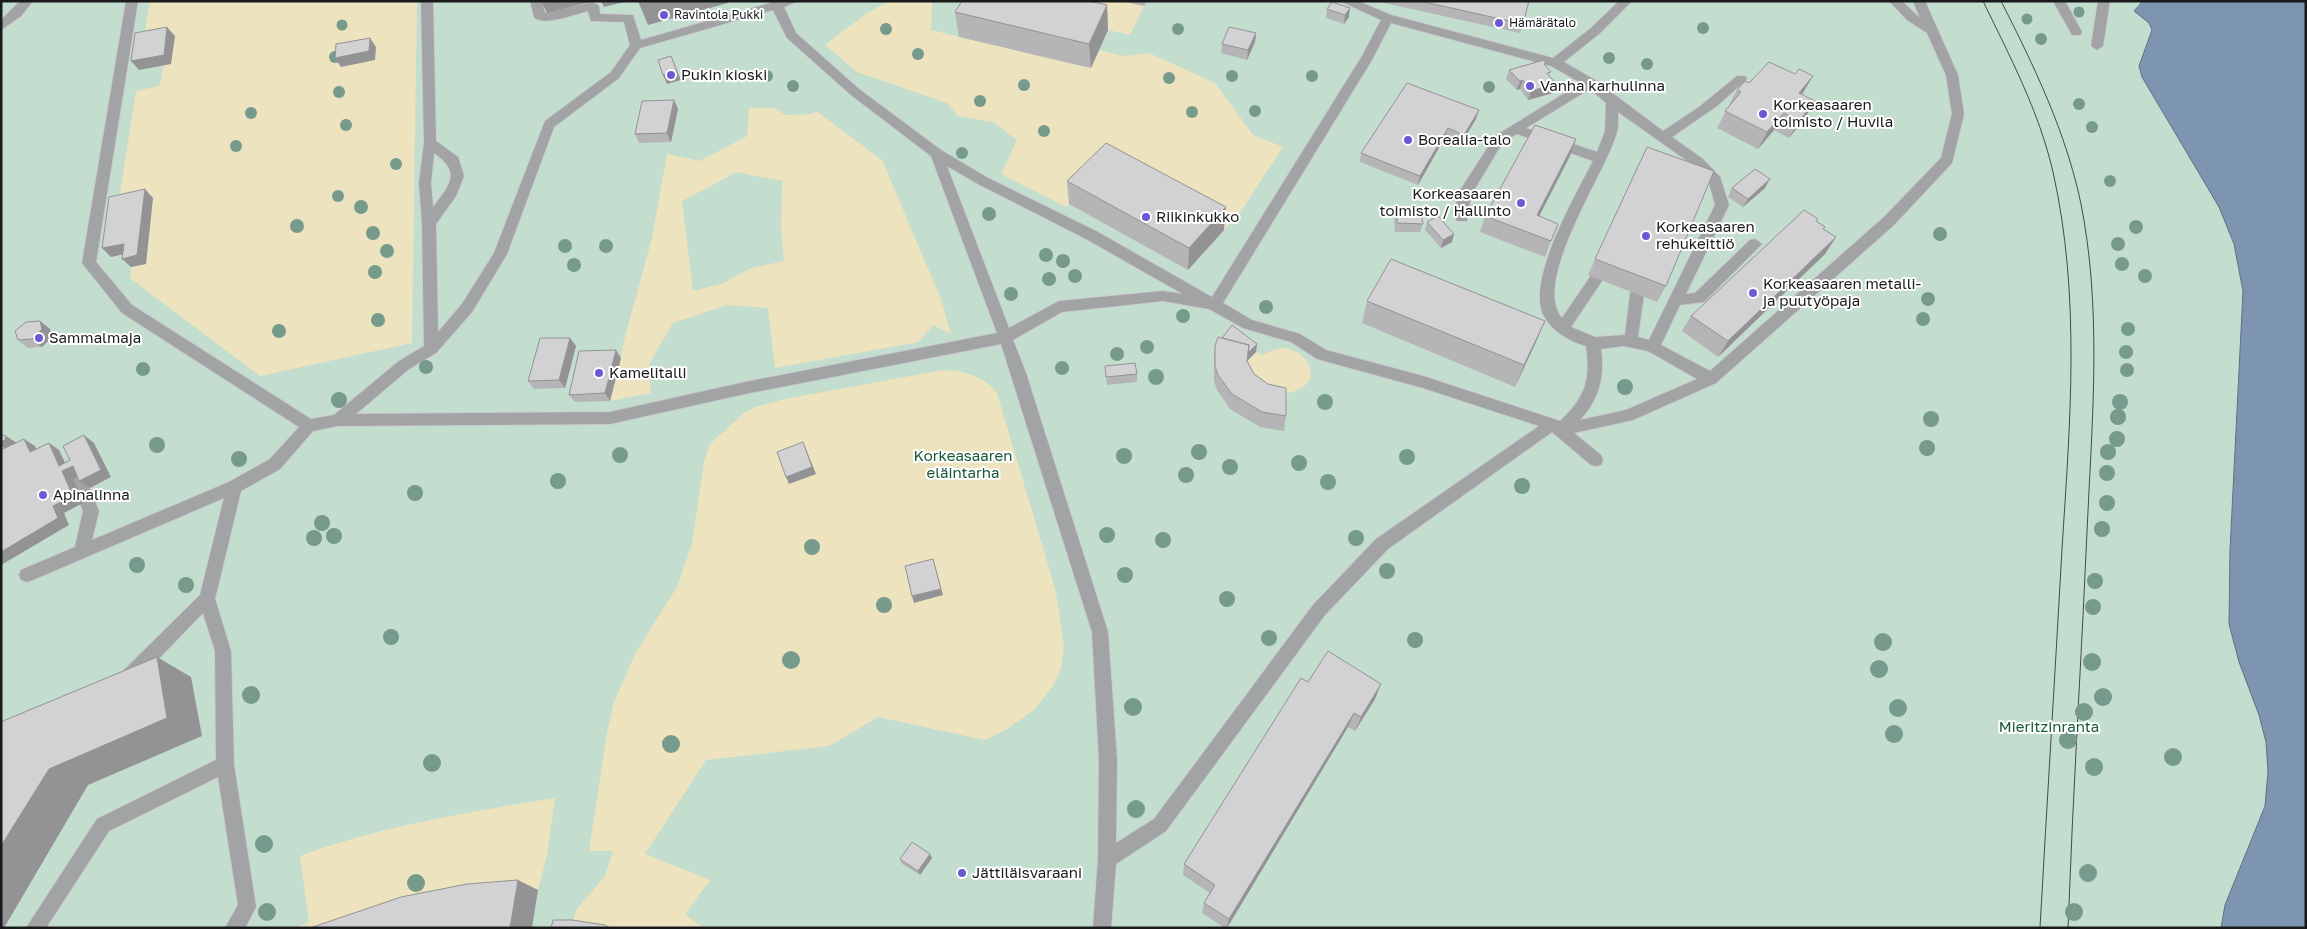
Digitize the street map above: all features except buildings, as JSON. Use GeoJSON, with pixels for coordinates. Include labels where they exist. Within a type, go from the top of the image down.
{"type":"FeatureCollection","features":[{"type":"Feature","properties":{"kind":"street"},"geometry":{"type":"LineString","coordinates":[[1,26],[17,13],[27,1]]}},
{"type":"Feature","properties":{"kind":"street"},"geometry":{"type":"LineString","coordinates":[[132,1],[90,263],[127,309],[250,390],[309,426]]}},
{"type":"Feature","properties":{"kind":"street"},"geometry":{"type":"LineString","coordinates":[[427,1],[430,143],[426,169],[425,205],[429,223],[431,349]]}},
{"type":"Feature","properties":{"kind":"street"},"geometry":{"type":"LineString","coordinates":[[536,1],[540,17],[555,16],[593,6],[595,18],[629,18],[636,44]]}},
{"type":"Feature","properties":{"kind":"street"},"geometry":{"type":"LineString","coordinates":[[338,420],[404,365],[431,349],[467,308],[500,254],[549,124],[615,75],[636,44],[775,3],[792,1]]}},
{"type":"Feature","properties":{"kind":"street"},"geometry":{"type":"LineString","coordinates":[[1346,1],[1361,3],[1388,18],[1432,28],[1555,63],[1591,83],[1612,101],[1698,162],[1715,180],[1722,204],[1653,347]]}},
{"type":"Feature","properties":{"kind":"street"},"geometry":{"type":"LineString","coordinates":[[1555,63],[1595,31],[1626,1]]}},
{"type":"Feature","properties":{"kind":"street"},"geometry":{"type":"LineString","coordinates":[[1895,1],[1911,18],[1933,32]]}},
{"type":"Feature","properties":{"kind":"street"},"geometry":{"type":"LineString","coordinates":[[1556,427],[1628,416],[1710,380],[1889,221],[1947,160],[1958,114],[1952,75],[1919,1]]}},
{"type":"Feature","properties":{"kind":"street"},"geometry":{"type":"LineString","coordinates":[[2059,1],[2076,32]]}},
{"type":"Feature","properties":{"kind":"street"},"geometry":{"type":"LineString","coordinates":[[2097,46],[2104,1]]}},
{"type":"Feature","properties":{"kind":"street"},"geometry":{"type":"LineString","coordinates":[[775,3],[791,35],[855,92],[936,153],[982,181],[1091,235],[1248,324],[1295,338],[1322,355],[1423,382],[1556,427],[1596,460]]}},
{"type":"Feature","properties":{"kind":"street"},"geometry":{"type":"LineString","coordinates":[[1215,304],[1368,56],[1388,18]]}},
{"type":"Feature","properties":{"kind":"street"},"geometry":{"type":"LineString","coordinates":[[1662,137],[1688,122],[1723,96],[1741,79]]}},
{"type":"Feature","properties":{"kind":"street"},"geometry":{"type":"LineString","coordinates":[[1462,217],[1464,195],[1499,139],[1591,83]]}},
{"type":"Feature","properties":{"kind":"street"},"geometry":{"type":"LineString","coordinates":[[1612,101],[1610,135],[1570,217],[1552,272],[1546,300],[1550,314],[1562,329],[1593,343],[1631,340],[1653,347],[1710,380]]}},
{"type":"Feature","properties":{"kind":"street"},"geometry":{"type":"LineString","coordinates":[[1516,129],[1600,158]]}},
{"type":"Feature","properties":{"kind":"street"},"geometry":{"type":"LineString","coordinates":[[429,223],[451,192],[458,176],[453,160],[430,143]]}},
{"type":"Feature","properties":{"kind":"street"},"geometry":{"type":"LineString","coordinates":[[936,153],[1019,373],[1100,632],[1108,760],[1107,859],[1102,928]]}},
{"type":"Feature","properties":{"kind":"street"},"geometry":{"type":"LineString","coordinates":[[1676,300],[1699,298],[1755,244]]}},
{"type":"Feature","properties":{"kind":"street"},"geometry":{"type":"LineString","coordinates":[[1562,329],[1597,278]]}},
{"type":"Feature","properties":{"kind":"street"},"geometry":{"type":"LineString","coordinates":[[1631,340],[1637,294]]}},
{"type":"Feature","properties":{"kind":"street"},"geometry":{"type":"LineString","coordinates":[[27,575],[234,487],[275,464],[309,426],[338,420],[610,418],[745,388],[1006,337],[1059,307],[1163,296],[1215,304]]}},
{"type":"Feature","properties":{"kind":"street"},"geometry":{"type":"LineString","coordinates":[[1107,859],[1160,825],[1319,610],[1382,544],[1584,407],[1594,385],[1597,366],[1593,343]]}},
{"type":"Feature","properties":{"kind":"street"},"geometry":{"type":"LineString","coordinates":[[77,476],[91,511],[82,551]]}},
{"type":"Feature","properties":{"kind":"street"},"geometry":{"type":"LineString","coordinates":[[234,487],[207,599],[223,651],[225,765],[247,907],[234,928]]}},
{"type":"Feature","properties":{"kind":"street"},"geometry":{"type":"LineString","coordinates":[[115,691],[207,599]]}},
{"type":"Feature","properties":{"kind":"street"},"geometry":{"type":"LineString","coordinates":[[35,928],[103,825],[225,765]]}},
{"type":"Feature","properties":{"kind":"green space","name":"Korkeasaaren eläintarha"},"geometry":{"type":"Polygon","coordinates":[[[1,1],[2143,1],[2134,11],[2149,23],[2152,30],[2139,66],[2142,77],[2219,206],[2234,244],[2243,291],[2230,550],[2239,662],[2259,715],[2266,742],[2268,771],[2265,806],[2225,905],[2221,928],[1,928],[1,1]]]}},
{"type":"Feature","properties":{"kind":"sand"},"geometry":{"type":"Polygon","coordinates":[[[150,1],[417,1],[412,343],[260,376],[130,278],[131,267],[146,264],[153,198],[118,206],[136,91],[160,86],[163,65],[143,42],[150,1]]]}},
{"type":"Feature","properties":{"kind":"sand"},"geometry":{"type":"Polygon","coordinates":[[[889,1],[932,1],[931,30],[1090,68],[1099,50],[1123,56],[1149,53],[1215,83],[1253,135],[1283,147],[1239,214],[1224,230],[1069,204],[1066,207],[1001,174],[1017,140],[993,122],[958,116],[947,103],[857,72],[825,45],[866,14],[889,1]]]}},
{"type":"Feature","properties":{"kind":"sand"},"geometry":{"type":"Polygon","coordinates":[[[983,1],[1121,1],[1144,6],[1130,35],[983,1]]]}},
{"type":"Feature","properties":{"kind":"sand"},"geometry":{"type":"Polygon","coordinates":[[[749,108],[776,108],[785,115],[812,114],[816,111],[882,160],[941,299],[951,334],[933,325],[919,342],[775,368],[768,308],[727,305],[673,323],[649,364],[651,393],[610,401],[652,238],[667,154],[700,161],[747,136],[749,108]],[[737,172],[682,201],[693,291],[722,284],[751,268],[784,261],[781,227],[782,181],[737,172]]]}},
{"type":"Feature","properties":{"kind":"sand"},"geometry":{"type":"Polygon","coordinates":[[[1286,348],[1304,358],[1310,367],[1311,378],[1297,390],[1266,399],[1247,361],[1256,352],[1262,355],[1276,349],[1286,348]]]}},
{"type":"Feature","properties":{"kind":"sand"},"geometry":{"type":"Polygon","coordinates":[[[943,370],[959,371],[973,375],[985,382],[997,393],[1056,592],[1064,646],[1061,668],[1053,686],[1033,711],[1004,731],[985,740],[878,717],[829,746],[706,760],[645,854],[710,880],[685,914],[703,928],[572,928],[576,910],[605,876],[613,851],[589,851],[607,733],[614,702],[636,652],[677,587],[692,544],[704,462],[710,444],[745,412],[755,407],[785,399],[943,370]]]}},
{"type":"Feature","properties":{"kind":"sand"},"geometry":{"type":"Polygon","coordinates":[[[555,798],[547,855],[538,890],[488,894],[359,928],[294,928],[309,922],[300,856],[330,845],[393,828],[555,798]]]}},
{"type":"Feature","properties":{"kind":"water"},"geometry":{"type":"Polygon","coordinates":[[[2143,1],[2306,1],[2306,928],[2221,928],[2225,905],[2265,806],[2268,771],[2266,742],[2259,715],[2239,662],[2229,624],[2230,550],[2243,291],[2234,244],[2219,207],[2142,77],[2139,66],[2152,30],[2149,23],[2134,11],[2143,1]]]}},
{"type":"Feature","properties":{"kind":"tram line"},"geometry":{"type":"LineString","coordinates":[[1983,1],[2023,85],[2047,149],[2062,219],[2070,313],[2071,360],[2068,455],[2040,928]]}},
{"type":"Feature","properties":{"kind":"tram line"},"geometry":{"type":"LineString","coordinates":[[2001,1],[2037,75],[2067,151],[2081,204],[2091,280],[2094,357],[2093,395],[2068,928]]}},
{"type":"Feature","properties":{"kind":"place","name":"Ravintola Pukki"},"geometry":{"type":"Point","coordinates":[664,15]}},
{"type":"Feature","properties":{"kind":"place","name":"Hämärätalo"},"geometry":{"type":"Point","coordinates":[1499,23]}},
{"type":"Feature","properties":{"kind":"place","name":"Pukin kioski"},"geometry":{"type":"Point","coordinates":[671,75]}},
{"type":"Feature","properties":{"kind":"place","name":"Vanha karhulinna"},"geometry":{"type":"Point","coordinates":[1530,86]}},
{"type":"Feature","properties":{"kind":"place","name":"Korkeasaaren toimisto / Huvila"},"geometry":{"type":"Point","coordinates":[1763,114]}},
{"type":"Feature","properties":{"kind":"place","name":"Borealia-talo"},"geometry":{"type":"Point","coordinates":[1408,140]}},
{"type":"Feature","properties":{"kind":"place","name":"Korkeasaaren toimisto / Hallinto"},"geometry":{"type":"Point","coordinates":[1521,203]}},
{"type":"Feature","properties":{"kind":"place","name":"Riikinkukko"},"geometry":{"type":"Point","coordinates":[1146,217]}},
{"type":"Feature","properties":{"kind":"place","name":"Korkeasaaren rehukeittiö"},"geometry":{"type":"Point","coordinates":[1646,236]}},
{"type":"Feature","properties":{"kind":"place","name":"Korkeasaaren metalli- ja puutyöpaja"},"geometry":{"type":"Point","coordinates":[1753,293]}},
{"type":"Feature","properties":{"kind":"place","name":"Sammalmaja"},"geometry":{"type":"Point","coordinates":[39,338]}},
{"type":"Feature","properties":{"kind":"place","name":"Kamelitalli"},"geometry":{"type":"Point","coordinates":[599,373]}},
{"type":"Feature","properties":{"kind":"place","name":"Apinalinna"},"geometry":{"type":"Point","coordinates":[43,495]}},
{"type":"Feature","properties":{"kind":"place","name":"Jättiläisvaraani"},"geometry":{"type":"Point","coordinates":[962,873]}},
{"type":"Feature","properties":{"kind":"park label","name":"Mieritzinranta"},"geometry":{"type":"Point","coordinates":[2049,727]}}]}
